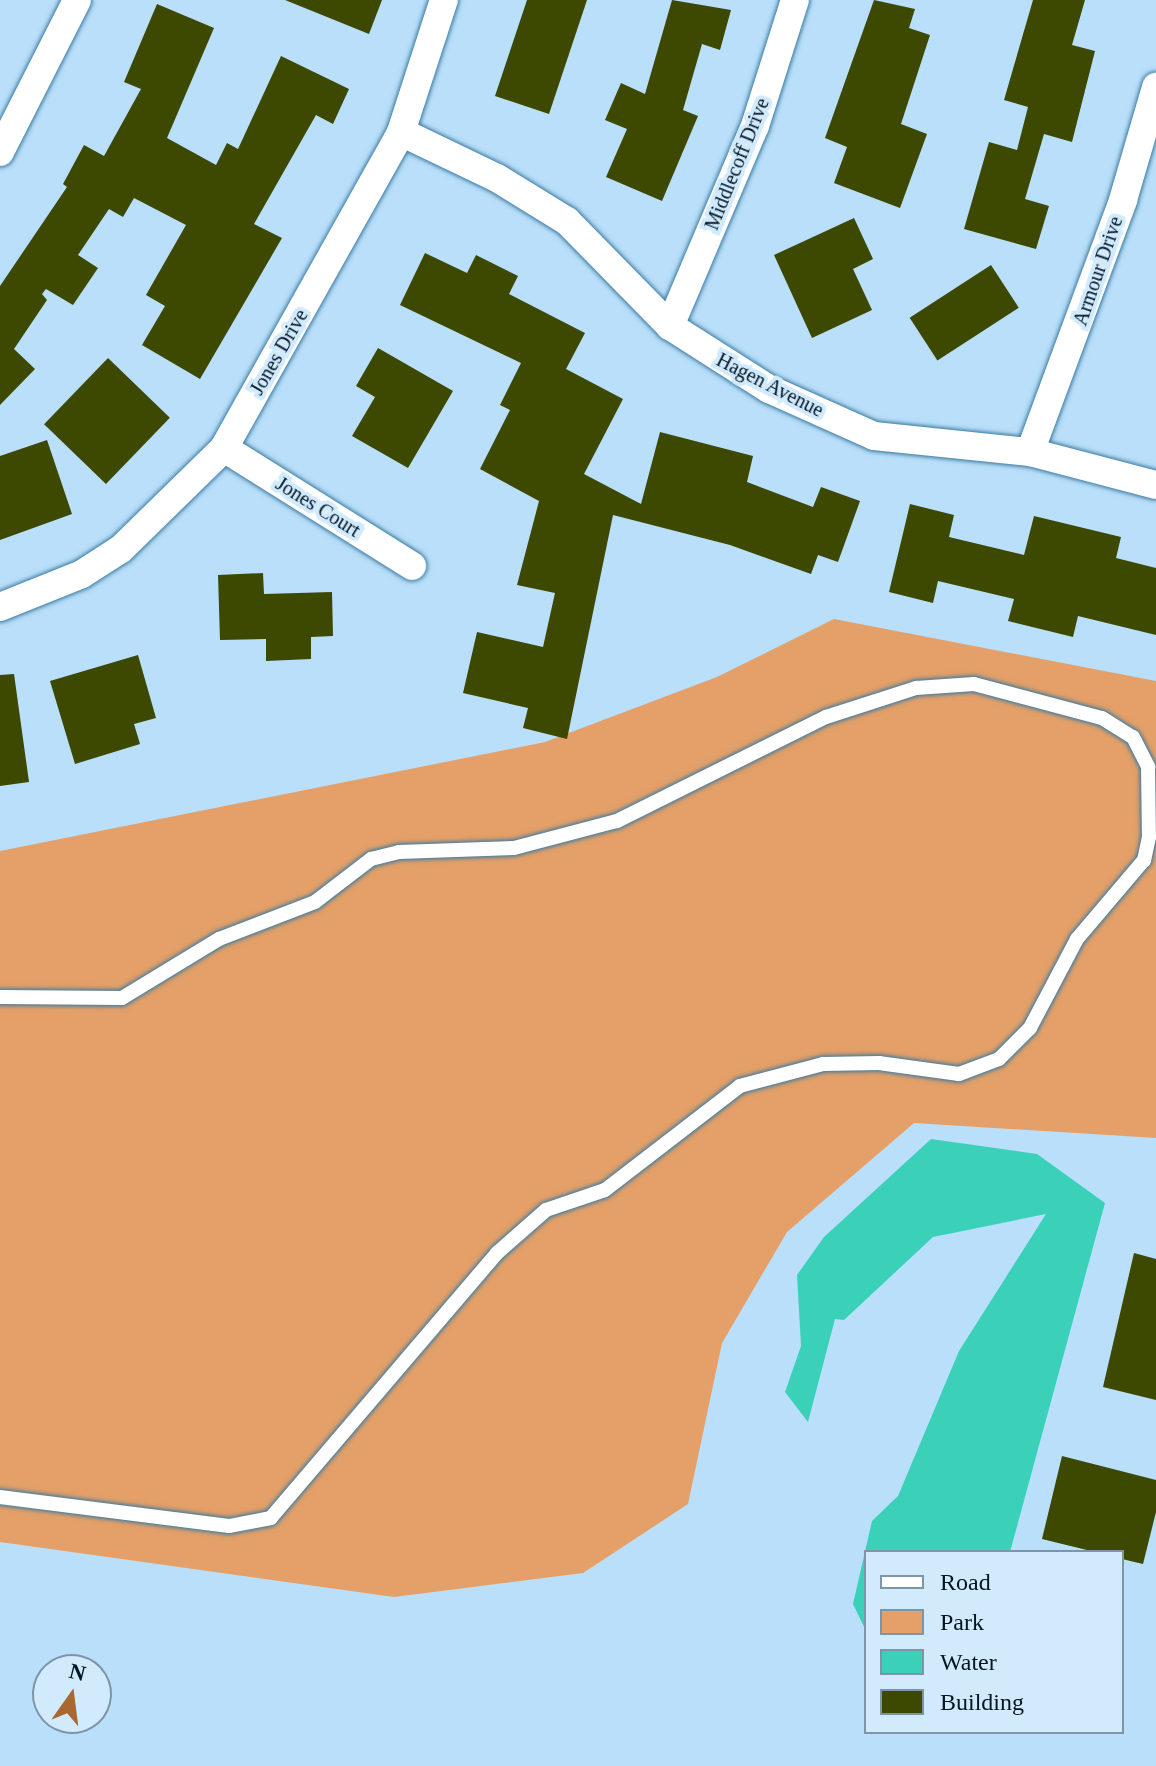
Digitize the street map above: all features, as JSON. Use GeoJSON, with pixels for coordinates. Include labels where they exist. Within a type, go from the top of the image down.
{"type":"FeatureCollection","features":[{"type":"Feature","properties":{"kind":"street"},"geometry":{"type":"LineString","coordinates":[[0,152],[77,0]]}},
{"type":"Feature","properties":{"kind":"street","name":"Jones Drive"},"geometry":{"type":"LineString","coordinates":[[0,607],[82,574],[121,549],[224,448],[401,132],[444,0]]}},
{"type":"Feature","properties":{"kind":"street","name":"Middlecoff Drive"},"geometry":{"type":"LineString","coordinates":[[670,326],[755,126],[795,0]]}},
{"type":"Feature","properties":{"kind":"street","name":"Armour Drive"},"geometry":{"type":"LineString","coordinates":[[1030,452],[1109,241],[1156,87]]}},
{"type":"Feature","properties":{"kind":"street","name":"Hagen Avenue"},"geometry":{"type":"LineString","coordinates":[[401,132],[497,178],[567,221],[670,326],[769,389],[874,436],[1030,452],[1156,485]]}},
{"type":"Feature","properties":{"kind":"street","name":"Jones Court"},"geometry":{"type":"LineString","coordinates":[[224,448],[412,566]]}},
{"type":"Feature","properties":{"kind":"lane"},"geometry":{"type":"LineString","coordinates":[[0,997],[122,998],[219,939],[315,902],[371,859],[399,852],[514,848],[617,821],[826,717],[916,688],[974,684],[1102,718],[1133,737],[1148,767],[1149,837],[1144,860],[1077,939],[1030,1028],[999,1059],[959,1074],[879,1063],[823,1064],[740,1086],[605,1190],[546,1210],[486,1263],[444,1318],[271,1518],[229,1526],[0,1497]]}},
{"type":"Feature","properties":{"kind":"green space"},"geometry":{"type":"Polygon","coordinates":[[[834,619],[1156,681],[1156,1138],[914,1123],[787,1232],[722,1343],[688,1504],[583,1573],[394,1597],[0,1542],[0,851],[545,742],[717,677],[834,619]]]}},
{"type":"Feature","properties":{"kind":"water"},"geometry":{"type":"Polygon","coordinates":[[[931,1139],[1037,1154],[1105,1203],[1011,1550],[865,1550],[872,1521],[898,1496],[959,1351],[1046,1214],[933,1237],[844,1320],[835,1319],[808,1422],[785,1392],[801,1346],[797,1275],[824,1237],[931,1139]]]}},
{"type":"Feature","properties":{"kind":"water"},"geometry":{"type":"Polygon","coordinates":[[[864,1556],[864,1627],[853,1604],[864,1556]]]}},
{"type":"Feature","properties":{"kind":"building"},"geometry":{"type":"Polygon","coordinates":[[[285,0],[382,0],[369,34],[285,0]]]}},
{"type":"Feature","properties":{"kind":"building"},"geometry":{"type":"Polygon","coordinates":[[[527,0],[587,0],[549,114],[495,96],[527,0]]]}},
{"type":"Feature","properties":{"kind":"building"},"geometry":{"type":"Polygon","coordinates":[[[672,0],[731,10],[720,50],[702,44],[683,110],[698,116],[662,201],[606,177],[627,129],[605,120],[621,83],[645,94],[672,0]]]}},
{"type":"Feature","properties":{"kind":"building"},"geometry":{"type":"Polygon","coordinates":[[[874,0],[915,9],[909,28],[930,35],[901,124],[927,134],[900,208],[834,183],[847,147],[825,138],[874,0]]]}},
{"type":"Feature","properties":{"kind":"building"},"geometry":{"type":"Polygon","coordinates":[[[1033,0],[1085,0],[1072,45],[1095,51],[1072,142],[1044,134],[1025,199],[1049,206],[1036,249],[964,229],[989,142],[1017,150],[1028,107],[1004,100],[1033,0]]]}},
{"type":"Feature","properties":{"kind":"building"},"geometry":{"type":"Polygon","coordinates":[[[157,4],[214,28],[167,138],[216,165],[227,143],[238,149],[281,56],[349,89],[333,124],[316,115],[254,224],[282,238],[200,379],[142,345],[165,306],[146,295],[186,225],[134,198],[123,217],[109,209],[78,255],[98,268],[73,305],[46,289],[42,294],[47,300],[14,349],[35,369],[0,405],[0,286],[67,187],[63,184],[84,145],[104,156],[141,89],[124,82],[157,4]]]}},
{"type":"Feature","properties":{"kind":"building"},"geometry":{"type":"Polygon","coordinates":[[[854,218],[873,259],[853,269],[872,310],[812,338],[774,255],[854,218]]]}},
{"type":"Feature","properties":{"kind":"building"},"geometry":{"type":"Polygon","coordinates":[[[425,253],[467,273],[476,255],[518,276],[509,294],[585,333],[566,369],[623,399],[584,474],[641,504],[660,432],[753,456],[747,482],[813,507],[821,487],[860,501],[838,562],[818,555],[811,574],[730,545],[613,515],[567,739],[523,728],[528,708],[463,693],[477,632],[543,647],[555,593],[517,585],[539,501],[480,469],[510,410],[500,405],[521,363],[400,305],[425,253]]]}},
{"type":"Feature","properties":{"kind":"building"},"geometry":{"type":"Polygon","coordinates":[[[991,265],[1019,308],[937,361],[910,318],[991,265]]]}},
{"type":"Feature","properties":{"kind":"building"},"geometry":{"type":"Polygon","coordinates":[[[378,348],[453,391],[408,468],[352,436],[375,397],[356,386],[378,348]]]}},
{"type":"Feature","properties":{"kind":"building"},"geometry":{"type":"Polygon","coordinates":[[[108,358],[170,418],[106,484],[44,424],[108,358]]]}},
{"type":"Feature","properties":{"kind":"building"},"geometry":{"type":"Polygon","coordinates":[[[47,440],[72,514],[0,540],[0,456],[47,440]]]}},
{"type":"Feature","properties":{"kind":"building"},"geometry":{"type":"Polygon","coordinates":[[[910,504],[954,515],[949,537],[1024,555],[1034,516],[1121,537],[1116,558],[1156,568],[1156,635],[1078,616],[1073,637],[1008,621],[1014,599],[938,581],[933,603],[889,592],[910,504]]]}},
{"type":"Feature","properties":{"kind":"building"},"geometry":{"type":"Polygon","coordinates":[[[263,573],[264,594],[332,592],[333,636],[311,637],[311,659],[266,661],[266,639],[220,640],[218,575],[263,573]]]}},
{"type":"Feature","properties":{"kind":"building"},"geometry":{"type":"Polygon","coordinates":[[[138,655],[156,718],[134,724],[140,744],[75,764],[50,681],[138,655]]]}},
{"type":"Feature","properties":{"kind":"building"},"geometry":{"type":"Polygon","coordinates":[[[14,674],[29,782],[0,786],[0,675],[14,674]]]}},
{"type":"Feature","properties":{"kind":"building"},"geometry":{"type":"Polygon","coordinates":[[[1134,1253],[1156,1259],[1156,1400],[1103,1387],[1134,1253]]]}},
{"type":"Feature","properties":{"kind":"building"},"geometry":{"type":"Polygon","coordinates":[[[1062,1456],[1156,1480],[1156,1512],[1143,1564],[1124,1559],[1124,1550],[1087,1550],[1042,1539],[1062,1456]]]}}]}
